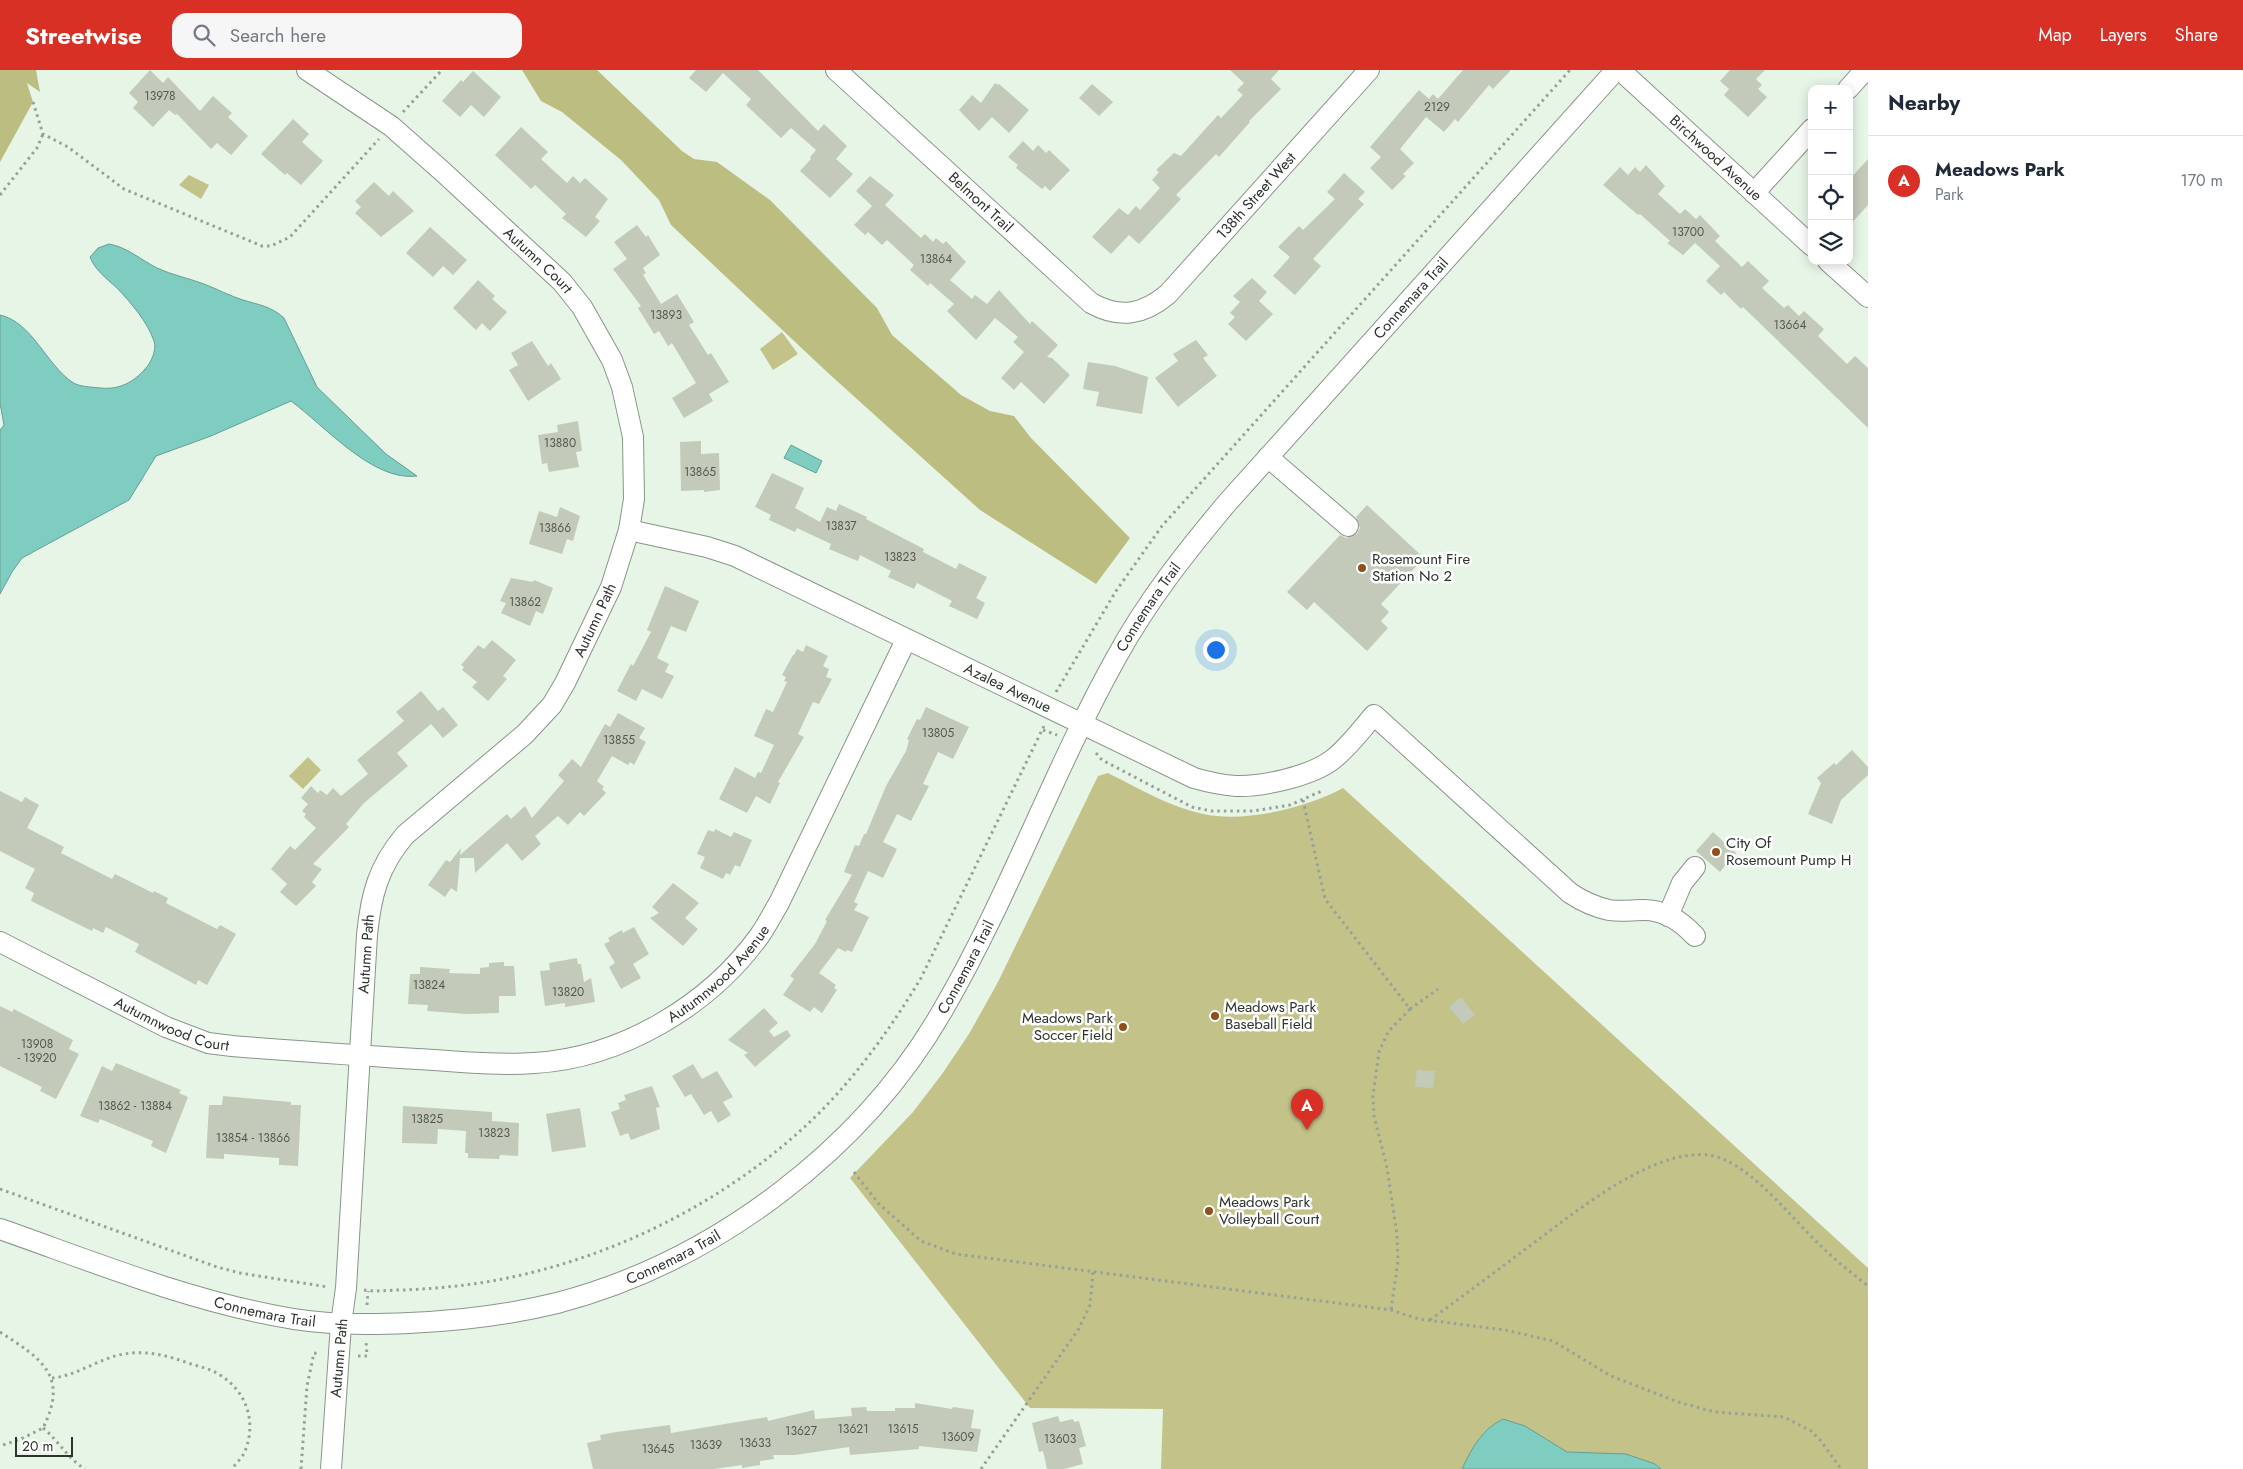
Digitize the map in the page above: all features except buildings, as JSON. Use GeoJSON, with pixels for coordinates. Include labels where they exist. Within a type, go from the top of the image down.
{"type":"FeatureCollection","features":[{"type":"Feature","properties":{"kind":"street","name":"Autumn Court"},"geometry":{"type":"LineString","coordinates":[[307,70],[391,126],[442,170],[562,282],[582,307],[598,333],[622,387],[633,436],[634,499],[629,530]]}},
{"type":"Feature","properties":{"kind":"street","name":"Belmont Trail"},"geometry":{"type":"LineString","coordinates":[[836,70],[1092,303],[1113,312],[1124,314],[1137,312]]}},
{"type":"Feature","properties":{"kind":"street","name":"138th Street West"},"geometry":{"type":"LineString","coordinates":[[1137,312],[1149,307],[1168,294],[1369,70]]}},
{"type":"Feature","properties":{"kind":"street","name":"Birchwood Avenue"},"geometry":{"type":"LineString","coordinates":[[1618,70],[1808,242]]}},
{"type":"Feature","properties":{"kind":"street","name":"Connemara Trail"},"geometry":{"type":"LineString","coordinates":[[0,1229],[189,1295],[279,1317],[341,1324],[470,1320],[560,1302],[621,1282],[664,1263],[744,1219],[802,1175],[848,1132],[889,1088],[910,1061],[944,1010],[974,953],[1115,658],[1160,586],[1209,524],[1268,457],[1618,70]]}},
{"type":"Feature","properties":{"kind":"street"},"geometry":{"type":"LineString","coordinates":[[1852,85],[1865,70]]}},
{"type":"Feature","properties":{"kind":"street"},"geometry":{"type":"LineString","coordinates":[[1754,193],[1811,130]]}},
{"type":"Feature","properties":{"kind":"street"},"geometry":{"type":"LineString","coordinates":[[1832,265],[1868,297]]}},
{"type":"Feature","properties":{"kind":"street"},"geometry":{"type":"LineString","coordinates":[[1268,457],[1348,526]]}},
{"type":"Feature","properties":{"kind":"street","name":"Azalea Avenue"},"geometry":{"type":"LineString","coordinates":[[629,530],[723,551],[1194,778],[1236,786],[1253,785],[1298,776],[1331,761],[1374,715],[1570,893],[1582,901],[1610,910],[1646,910],[1668,916]]}},
{"type":"Feature","properties":{"kind":"street","name":"Autumn Path"},"geometry":{"type":"LineString","coordinates":[[331,1469],[341,1324],[346,1288],[359,1055],[370,909],[374,888],[392,850],[418,822],[525,734],[552,705],[565,683],[611,587],[629,530]]}},
{"type":"Feature","properties":{"kind":"street","name":"Autumnwood Avenue"},"geometry":{"type":"LineString","coordinates":[[359,1055],[507,1064],[562,1060],[611,1046],[639,1035],[694,1001],[717,982],[741,958],[760,935],[779,903],[906,640]]}},
{"type":"Feature","properties":{"kind":"street"},"geometry":{"type":"LineString","coordinates":[[1695,866],[1682,883],[1668,916],[1682,923],[1695,936]]}},
{"type":"Feature","properties":{"kind":"street","name":"Autumnwood Court"},"geometry":{"type":"LineString","coordinates":[[0,942],[190,1038],[208,1043],[232,1046],[359,1055]]}},
{"type":"Feature","properties":{"kind":"path"},"geometry":{"type":"LineString","coordinates":[[43,134],[68,147],[124,189],[262,246],[271,246],[290,237],[442,70]]}},
{"type":"Feature","properties":{"kind":"path"},"geometry":{"type":"LineString","coordinates":[[0,1190],[217,1267],[240,1273],[368,1291],[450,1287],[499,1280],[544,1270],[611,1247],[665,1223],[715,1195],[766,1160],[814,1118],[836,1094],[871,1053],[905,1003],[942,935],[1043,730],[1056,692],[1089,634],[1138,557],[1162,526],[1570,70]]}},
{"type":"Feature","properties":{"kind":"path"},"geometry":{"type":"LineString","coordinates":[[0,195],[37,148],[43,134],[33,102]]}},
{"type":"Feature","properties":{"kind":"path"},"geometry":{"type":"LineString","coordinates":[[1303,800],[1326,898],[1410,1009]]}},
{"type":"Feature","properties":{"kind":"path"},"geometry":{"type":"LineString","coordinates":[[1391,1310],[1398,1260],[1397,1235],[1387,1168],[1374,1116],[1373,1096],[1379,1052],[1388,1032],[1410,1009],[1438,989]]}},
{"type":"Feature","properties":{"kind":"path"},"geometry":{"type":"LineString","coordinates":[[1430,1321],[1599,1195],[1634,1174],[1681,1156],[1703,1156],[1722,1159],[1743,1171],[1760,1185],[1822,1248],[1868,1286]]}},
{"type":"Feature","properties":{"kind":"path"},"geometry":{"type":"LineString","coordinates":[[854,1172],[879,1204],[920,1241],[956,1254],[1391,1310],[1430,1321],[1505,1330],[1553,1341],[1611,1376],[1678,1402],[1715,1412],[1767,1414],[1784,1417],[1812,1431],[1841,1469]]}},
{"type":"Feature","properties":{"kind":"path"},"geometry":{"type":"LineString","coordinates":[[981,1469],[1078,1330],[1090,1305],[1093,1272]]}},
{"type":"Feature","properties":{"kind":"path"},"geometry":{"type":"LineString","coordinates":[[0,1332],[28,1351],[52,1378],[55,1388],[53,1403],[43,1428],[21,1439],[0,1446]]}},
{"type":"Feature","properties":{"kind":"path"},"geometry":{"type":"LineString","coordinates":[[52,1378],[63,1378],[100,1362],[131,1353],[175,1357],[208,1368],[220,1375],[243,1397],[249,1412],[250,1425],[245,1452],[232,1469]]}},
{"type":"Feature","properties":{"kind":"path"},"geometry":{"type":"LineString","coordinates":[[301,1469],[307,1386],[314,1353]]}},
{"type":"Feature","properties":{"kind":"path"},"geometry":{"type":"LineString","coordinates":[[43,1428],[54,1437],[72,1461],[85,1469]]}},
{"type":"Feature","properties":{"kind":"green space"},"geometry":{"type":"Polygon","coordinates":[[[0,70],[36,70],[40,92],[27,83],[33,102],[0,162],[0,70]]]}},
{"type":"Feature","properties":{"kind":"green space"},"geometry":{"type":"Polygon","coordinates":[[[522,70],[597,70],[682,151],[694,159],[717,162],[770,200],[877,308],[892,335],[961,395],[990,411],[1014,416],[1031,438],[1130,538],[1096,584],[980,510],[827,372],[671,225],[659,200],[621,160],[562,112],[541,101],[522,70]]]}},
{"type":"Feature","properties":{"kind":"green space"},"geometry":{"type":"Polygon","coordinates":[[[189,175],[209,185],[201,199],[179,185],[189,175]]]}},
{"type":"Feature","properties":{"kind":"green space"},"geometry":{"type":"Polygon","coordinates":[[[782,332],[798,354],[773,370],[760,349],[782,332]]]}},
{"type":"Feature","properties":{"kind":"green space"},"geometry":{"type":"Polygon","coordinates":[[[308,757],[321,770],[303,789],[289,776],[308,757]]]}},
{"type":"Feature","properties":{"kind":"green space"},"geometry":{"type":"Polygon","coordinates":[[[1108,773],[1178,807],[1203,814],[1220,816],[1237,817],[1275,812],[1311,802],[1343,788],[1868,1268],[1868,1469],[1161,1469],[1163,1409],[1030,1408],[850,1178],[913,1112],[969,1034],[998,982],[1098,776],[1108,773]]]}},
{"type":"Feature","properties":{"kind":"water"},"geometry":{"type":"Polygon","coordinates":[[[109,244],[128,251],[163,270],[265,306],[279,314],[284,318],[317,387],[386,454],[417,476],[400,476],[367,461],[350,450],[291,401],[211,436],[156,456],[129,500],[22,558],[0,594],[0,430],[4,425],[0,403],[0,315],[11,319],[21,326],[54,365],[75,384],[114,388],[131,381],[141,374],[149,363],[153,356],[155,345],[147,326],[138,313],[92,262],[90,257],[98,248],[109,244]]]}},
{"type":"Feature","properties":{"kind":"water"},"geometry":{"type":"Polygon","coordinates":[[[791,445],[822,461],[816,473],[784,458],[791,445]]]}},
{"type":"Feature","properties":{"kind":"water"},"geometry":{"type":"Polygon","coordinates":[[[1503,1419],[1525,1426],[1567,1452],[1626,1454],[1655,1464],[1661,1469],[1462,1469],[1483,1434],[1503,1419]]]}},
{"type":"Feature","properties":{"kind":"place","name":"Rosemount Fire Station No 2"},"geometry":{"type":"Point","coordinates":[1362,568]}},
{"type":"Feature","properties":{"kind":"place","name":"City Of Rosemount Pump H"},"geometry":{"type":"Point","coordinates":[1716,852]}},
{"type":"Feature","properties":{"kind":"place","name":"Meadows Park Baseball Field"},"geometry":{"type":"Point","coordinates":[1215,1016]}},
{"type":"Feature","properties":{"kind":"place","name":"Meadows Park Soccer Field"},"geometry":{"type":"Point","coordinates":[1123,1027]}},
{"type":"Feature","properties":{"kind":"place","name":"Meadows Park"},"geometry":{"type":"Point","coordinates":[1307,1130]}},
{"type":"Feature","properties":{"kind":"place","name":"Meadows Park Volleyball Court"},"geometry":{"type":"Point","coordinates":[1209,1211]}}]}
